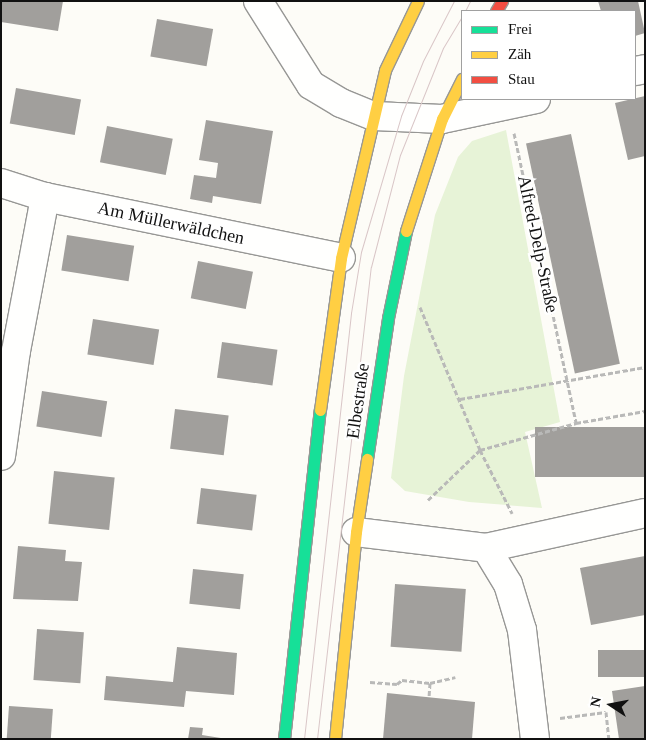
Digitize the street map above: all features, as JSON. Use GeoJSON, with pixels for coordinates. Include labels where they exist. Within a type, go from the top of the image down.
{"type":"FeatureCollection","features":[{"type":"Feature","properties":{"kind":"main road","name":"Elbestraße"},"geometry":{"type":"LineString","coordinates":[[284,739],[324,359],[341,258],[385,70],[418,1]]}},
{"type":"Feature","properties":{"kind":"main road","name":"Elbestraße"},"geometry":{"type":"LineString","coordinates":[[335,739],[356,532],[388,318],[408,218],[442,119],[461,81]]}},
{"type":"Feature","properties":{"kind":"street"},"geometry":{"type":"LineString","coordinates":[[258,1],[311,85],[341,103],[374,116],[442,119],[532,100]]}},
{"type":"Feature","properties":{"kind":"street","name":"Am Müllerwäldchen"},"geometry":{"type":"LineString","coordinates":[[1,182],[45,197],[341,258]]}},
{"type":"Feature","properties":{"kind":"street"},"geometry":{"type":"LineString","coordinates":[[1,456],[16,351],[45,197]]}},
{"type":"Feature","properties":{"kind":"street"},"geometry":{"type":"LineString","coordinates":[[356,532],[486,548],[645,513]]}},
{"type":"Feature","properties":{"kind":"street"},"geometry":{"type":"LineString","coordinates":[[486,548],[508,584],[522,630],[535,730]]}},
{"type":"Feature","properties":{"kind":"path","name":"Alfred-Delp-Straße"},"geometry":{"type":"LineString","coordinates":[[508,106],[576,424]]}},
{"type":"Feature","properties":{"kind":"path"},"geometry":{"type":"LineString","coordinates":[[418,302],[480,450],[512,512],[514,541]]}},
{"type":"Feature","properties":{"kind":"path"},"geometry":{"type":"LineString","coordinates":[[460,399],[645,366]]}},
{"type":"Feature","properties":{"kind":"path"},"geometry":{"type":"LineString","coordinates":[[428,500],[480,450],[576,424],[645,411]]}},
{"type":"Feature","properties":{"kind":"path"},"geometry":{"type":"LineString","coordinates":[[369,690],[370,682],[430,683],[455,677]]}},
{"type":"Feature","properties":{"kind":"path"},"geometry":{"type":"LineString","coordinates":[[429,697],[430,683]]}},
{"type":"Feature","properties":{"kind":"path"},"geometry":{"type":"LineString","coordinates":[[535,730],[606,712],[609,739]]}},
{"type":"Feature","properties":{"kind":"green space"},"geometry":{"type":"Polygon","coordinates":[[[506,130],[560,422],[525,432],[542,508],[469,502],[405,491],[391,478],[404,376],[435,215],[458,157],[472,141],[506,130]]]}},
{"type":"Feature","properties":{"kind":"building"},"geometry":{"type":"Polygon","coordinates":[[[1,1],[63,1],[58,31],[1,22],[1,1]]]}},
{"type":"Feature","properties":{"kind":"building"},"geometry":{"type":"Polygon","coordinates":[[[598,1],[638,1],[645,33],[636,36],[636,10],[601,10],[598,1]]]}},
{"type":"Feature","properties":{"kind":"building"},"geometry":{"type":"Polygon","coordinates":[[[157,19],[213,29],[207,66],[150,56],[157,19]]]}},
{"type":"Feature","properties":{"kind":"building"},"geometry":{"type":"Polygon","coordinates":[[[16,88],[81,99],[75,135],[10,123],[16,88]]]}},
{"type":"Feature","properties":{"kind":"building"},"geometry":{"type":"Polygon","coordinates":[[[645,96],[645,156],[628,160],[615,103],[636,100],[636,98],[645,96]]]}},
{"type":"Feature","properties":{"kind":"building"},"geometry":{"type":"Polygon","coordinates":[[[206,120],[273,131],[261,204],[213,196],[212,203],[190,199],[194,175],[216,178],[218,163],[199,160],[206,120]]]}},
{"type":"Feature","properties":{"kind":"building"},"geometry":{"type":"Polygon","coordinates":[[[107,126],[173,139],[166,175],[100,162],[107,126]]]}},
{"type":"Feature","properties":{"kind":"building"},"geometry":{"type":"Polygon","coordinates":[[[571,134],[620,364],[575,373],[526,144],[571,134]]]}},
{"type":"Feature","properties":{"kind":"building"},"geometry":{"type":"Polygon","coordinates":[[[67,235],[134,246],[129,281],[61,271],[67,235]]]}},
{"type":"Feature","properties":{"kind":"building"},"geometry":{"type":"Polygon","coordinates":[[[198,261],[253,272],[246,309],[191,298],[198,261]]]}},
{"type":"Feature","properties":{"kind":"building"},"geometry":{"type":"Polygon","coordinates":[[[93,319],[159,329],[154,365],[87,355],[93,319]]]}},
{"type":"Feature","properties":{"kind":"building"},"geometry":{"type":"Polygon","coordinates":[[[222,342],[277,350],[272,385],[217,378],[222,342]]]}},
{"type":"Feature","properties":{"kind":"building"},"geometry":{"type":"Polygon","coordinates":[[[42,391],[107,401],[102,437],[36,427],[42,391]]]}},
{"type":"Feature","properties":{"kind":"building"},"geometry":{"type":"Polygon","coordinates":[[[175,409],[229,416],[224,455],[170,449],[175,409]]]}},
{"type":"Feature","properties":{"kind":"building"},"geometry":{"type":"Polygon","coordinates":[[[535,427],[645,427],[645,477],[535,477],[535,427]]]}},
{"type":"Feature","properties":{"kind":"building"},"geometry":{"type":"Polygon","coordinates":[[[54,471],[115,477],[109,530],[48,524],[54,471]]]}},
{"type":"Feature","properties":{"kind":"building"},"geometry":{"type":"Polygon","coordinates":[[[201,488],[257,495],[252,531],[197,524],[201,488]]]}},
{"type":"Feature","properties":{"kind":"building"},"geometry":{"type":"Polygon","coordinates":[[[18,546],[66,550],[65,561],[82,562],[78,601],[13,599],[18,546]]]}},
{"type":"Feature","properties":{"kind":"building"},"geometry":{"type":"Polygon","coordinates":[[[645,556],[645,615],[591,625],[580,568],[645,556]]]}},
{"type":"Feature","properties":{"kind":"building"},"geometry":{"type":"Polygon","coordinates":[[[193,569],[244,574],[240,609],[189,604],[193,569]]]}},
{"type":"Feature","properties":{"kind":"building"},"geometry":{"type":"Polygon","coordinates":[[[395,584],[466,589],[461,652],[391,647],[395,584]]]}},
{"type":"Feature","properties":{"kind":"building"},"geometry":{"type":"Polygon","coordinates":[[[37,629],[84,632],[80,683],[33,680],[37,629]]]}},
{"type":"Feature","properties":{"kind":"building"},"geometry":{"type":"Polygon","coordinates":[[[177,647],[237,653],[234,695],[186,691],[184,707],[104,700],[106,676],[173,682],[177,647]]]}},
{"type":"Feature","properties":{"kind":"building"},"geometry":{"type":"Polygon","coordinates":[[[598,650],[645,650],[645,677],[598,677],[598,650]]]}},
{"type":"Feature","properties":{"kind":"building"},"geometry":{"type":"Polygon","coordinates":[[[645,686],[645,739],[619,739],[612,691],[645,686]]]}},
{"type":"Feature","properties":{"kind":"building"},"geometry":{"type":"Polygon","coordinates":[[[387,693],[475,702],[472,739],[383,739],[387,693]]]}},
{"type":"Feature","properties":{"kind":"building"},"geometry":{"type":"Polygon","coordinates":[[[9,706],[53,709],[51,739],[7,739],[9,706]]]}},
{"type":"Feature","properties":{"kind":"building"},"geometry":{"type":"Polygon","coordinates":[[[190,727],[203,728],[202,735],[227,739],[188,739],[190,727]]]}},
{"type":"Feature","properties":{"kind":"tram line"},"geometry":{"type":"LineString","coordinates":[[304,739],[351,313],[361,252],[401,116],[423,61],[454,1]]}},
{"type":"Feature","properties":{"kind":"tram line"},"geometry":{"type":"LineString","coordinates":[[466,10],[470,1]]}},
{"type":"Feature","properties":{"kind":"tram line"},"geometry":{"type":"LineString","coordinates":[[317,739],[371,267],[400,155],[443,48],[461,18]]}},
{"type":"Feature","properties":{"kind":"traffic: fast"},"geometry":{"type":"LineString","coordinates":[[367,459],[388,318],[406,231]]}},
{"type":"Feature","properties":{"kind":"traffic: fast"},"geometry":{"type":"LineString","coordinates":[[284,739],[320,410]]}},
{"type":"Feature","properties":{"kind":"traffic: slow"},"geometry":{"type":"LineString","coordinates":[[320,410],[341,258],[385,70],[418,1]]}},
{"type":"Feature","properties":{"kind":"traffic: slow"},"geometry":{"type":"LineString","coordinates":[[406,231],[442,119],[461,81]]}},
{"type":"Feature","properties":{"kind":"traffic: slow"},"geometry":{"type":"LineString","coordinates":[[335,739],[356,532],[367,459]]}},
{"type":"Feature","properties":{"kind":"traffic: jam"},"geometry":{"type":"LineString","coordinates":[[497,10],[502,1]]}}]}
